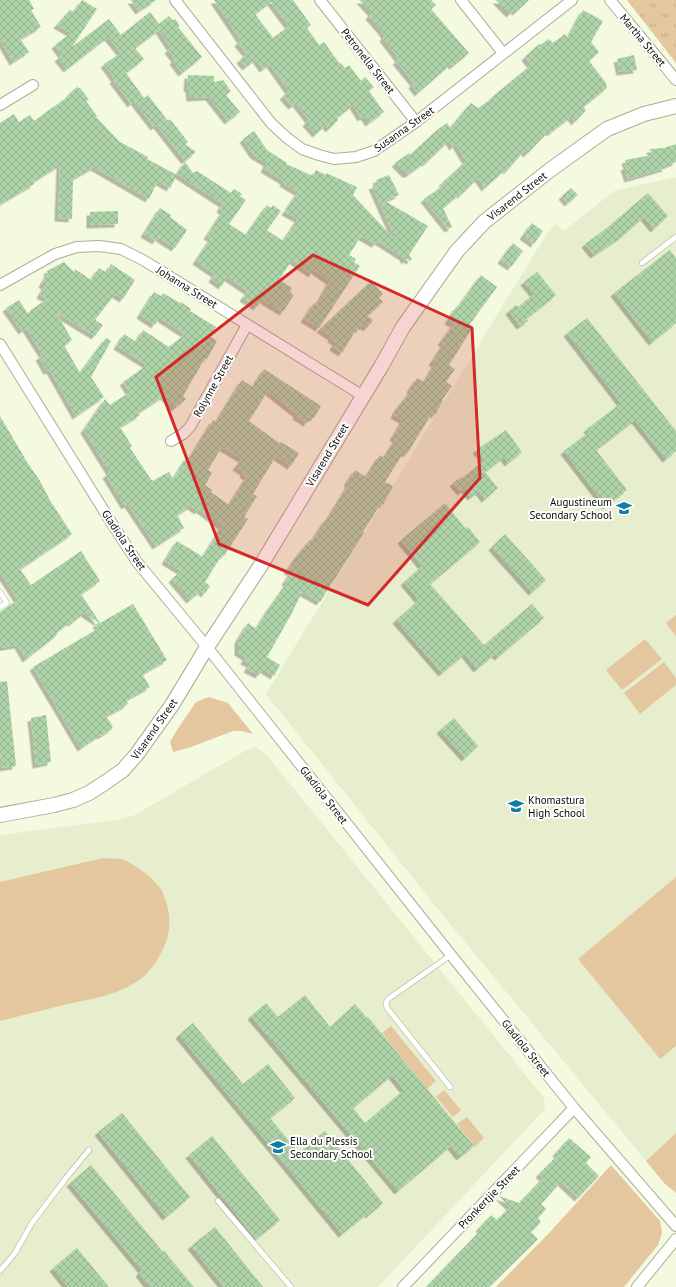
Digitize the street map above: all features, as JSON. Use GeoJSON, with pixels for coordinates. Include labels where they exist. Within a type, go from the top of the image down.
{"type":"FeatureCollection","features":[{"type":"Feature","properties":{"kind":"street","name":"Susanna Street"},"geometry":{"type":"LineString","coordinates":[[175,0],[271,123],[302,149],[334,159],[356,157],[374,151],[416,122],[572,0]]}},
{"type":"Feature","properties":{"kind":"street","name":"Petronella Street"},"geometry":{"type":"LineString","coordinates":[[320,0],[416,122]]}},
{"type":"Feature","properties":{"kind":"street"},"geometry":{"type":"LineString","coordinates":[[461,0],[503,53]]}},
{"type":"Feature","properties":{"kind":"street","name":"Martha Street"},"geometry":{"type":"LineString","coordinates":[[610,0],[676,80]]}},
{"type":"Feature","properties":{"kind":"street"},"geometry":{"type":"LineString","coordinates":[[0,105],[34,86]]}},
{"type":"Feature","properties":{"kind":"street","name":"Visarend Street"},"geometry":{"type":"LineString","coordinates":[[0,815],[54,805],[73,800],[89,793],[123,770],[137,754],[168,711],[260,565],[363,396],[403,327],[457,251],[484,222],[550,170],[607,129],[644,114],[676,106]]}},
{"type":"Feature","properties":{"kind":"street","name":"Johanna Street"},"geometry":{"type":"LineString","coordinates":[[0,285],[55,254],[77,247],[99,246],[121,249],[143,260],[363,396]]}},
{"type":"Feature","properties":{"kind":"street","name":"Rolynne Street"},"geometry":{"type":"LineString","coordinates":[[171,441],[183,434],[190,427],[247,325]]}},
{"type":"Feature","properties":{"kind":"street","name":"Gladiola Street"},"geometry":{"type":"LineString","coordinates":[[0,344],[110,522],[137,562],[207,647],[450,955],[574,1108],[676,1226]]}},
{"type":"Feature","properties":{"kind":"street","name":"Pronkertjie Street"},"geometry":{"type":"LineString","coordinates":[[403,1287],[574,1108]]}},
{"type":"Feature","properties":{"kind":"street"},"geometry":{"type":"LineString","coordinates":[[637,1287],[676,1239]]}},
{"type":"Feature","properties":{"kind":"lane"},"geometry":{"type":"LineString","coordinates":[[642,263],[676,237]]}},
{"type":"Feature","properties":{"kind":"lane"},"geometry":{"type":"LineString","coordinates":[[0,592],[6,603],[0,607]]}},
{"type":"Feature","properties":{"kind":"lane"},"geometry":{"type":"LineString","coordinates":[[450,955],[386,1003],[387,1008],[450,1087]]}},
{"type":"Feature","properties":{"kind":"lane"},"geometry":{"type":"LineString","coordinates":[[0,1270],[15,1253],[32,1223],[89,1150]]}},
{"type":"Feature","properties":{"kind":"lane"},"geometry":{"type":"LineString","coordinates":[[218,1201],[291,1287]]}},
{"type":"Feature","properties":{"kind":"highlighted area"},"geometry":{"type":"Polygon","coordinates":[[[313,255],[472,328],[480,478],[368,605],[219,544],[156,377],[313,255]]]}},
{"type":"Feature","properties":{"kind":"shaded area","name":"Khomastura High School"},"geometry":{"type":"Polygon","coordinates":[[[676,177],[676,1133],[646,1161],[446,919],[266,694],[547,233],[555,224],[564,231],[614,191],[676,177]]]}},
{"type":"Feature","properties":{"kind":"shaded area"},"geometry":{"type":"Polygon","coordinates":[[[256,747],[266,754],[544,1098],[545,1109],[378,1287],[0,1287],[0,835],[116,820],[133,816],[243,752],[256,747]]]}},
{"type":"Feature","properties":{"kind":"green space"},"geometry":{"type":"Polygon","coordinates":[[[627,0],[676,0],[676,63],[627,0]]]}},
{"type":"Feature","properties":{"kind":"green space"},"geometry":{"type":"Polygon","coordinates":[[[676,615],[676,636],[666,623],[676,615]]]}},
{"type":"Feature","properties":{"kind":"green space"},"geometry":{"type":"Polygon","coordinates":[[[645,639],[662,659],[622,690],[606,670],[645,639]]]}},
{"type":"Feature","properties":{"kind":"green space"},"geometry":{"type":"Polygon","coordinates":[[[664,662],[676,678],[676,685],[640,714],[624,693],[664,662]]]}},
{"type":"Feature","properties":{"kind":"green space"},"geometry":{"type":"Polygon","coordinates":[[[209,697],[228,703],[253,734],[242,731],[233,731],[191,747],[173,752],[170,742],[177,730],[196,702],[209,697]]]}},
{"type":"Feature","properties":{"kind":"green space"},"geometry":{"type":"Polygon","coordinates":[[[103,858],[121,859],[132,864],[151,878],[163,893],[168,908],[169,928],[166,942],[157,961],[142,978],[134,984],[116,992],[97,998],[0,1021],[0,882],[103,858]]]}},
{"type":"Feature","properties":{"kind":"green space"},"geometry":{"type":"Polygon","coordinates":[[[676,877],[676,1046],[660,1059],[578,959],[676,877]]]}},
{"type":"Feature","properties":{"kind":"green space"},"geometry":{"type":"Polygon","coordinates":[[[391,1026],[436,1081],[427,1089],[382,1033],[391,1026]]]}},
{"type":"Feature","properties":{"kind":"green space"},"geometry":{"type":"Polygon","coordinates":[[[444,1090],[461,1110],[453,1117],[436,1097],[444,1090]]]}},
{"type":"Feature","properties":{"kind":"green space"},"geometry":{"type":"Polygon","coordinates":[[[467,1117],[484,1138],[475,1147],[457,1124],[467,1117]]]}},
{"type":"Feature","properties":{"kind":"green space"},"geometry":{"type":"Polygon","coordinates":[[[676,1133],[676,1193],[664,1183],[646,1161],[676,1133]]]}},
{"type":"Feature","properties":{"kind":"green space"},"geometry":{"type":"Polygon","coordinates":[[[611,1165],[660,1221],[662,1233],[658,1245],[624,1287],[496,1287],[550,1232],[611,1165]]]}},
{"type":"Feature","properties":{"kind":"building"},"geometry":{"type":"Polygon","coordinates":[[[0,0],[29,0],[34,9],[31,10],[41,27],[20,39],[29,52],[13,62],[0,39],[0,0]]]}},
{"type":"Feature","properties":{"kind":"building"},"geometry":{"type":"Polygon","coordinates":[[[82,0],[97,9],[72,47],[109,19],[121,35],[150,12],[159,24],[169,16],[172,20],[175,19],[180,26],[178,27],[202,57],[182,73],[173,61],[175,59],[168,50],[171,48],[159,30],[135,48],[144,59],[126,73],[144,98],[148,95],[168,121],[170,119],[188,142],[185,144],[196,152],[185,161],[157,125],[154,127],[134,101],[131,104],[113,80],[115,79],[104,64],[121,53],[108,37],[67,69],[58,58],[62,55],[55,45],[71,33],[57,25],[70,10],[74,12],[82,0]]]}},
{"type":"Feature","properties":{"kind":"building"},"geometry":{"type":"Polygon","coordinates":[[[131,0],[156,0],[139,11],[131,0]]]}},
{"type":"Feature","properties":{"kind":"building"},"geometry":{"type":"Polygon","coordinates":[[[214,0],[293,0],[311,25],[307,28],[319,45],[324,42],[340,64],[341,63],[345,68],[349,65],[361,81],[365,77],[374,87],[369,91],[384,112],[369,123],[364,116],[361,118],[353,105],[337,118],[338,120],[329,129],[326,125],[316,134],[306,123],[309,120],[296,103],[292,106],[283,96],[289,91],[270,64],[263,69],[256,59],[246,67],[240,60],[247,54],[238,43],[241,40],[214,0]],[[271,2],[255,14],[273,38],[289,26],[271,2]]]}},
{"type":"Feature","properties":{"kind":"building"},"geometry":{"type":"Polygon","coordinates":[[[360,0],[431,0],[436,5],[431,9],[469,53],[453,66],[451,64],[418,93],[412,85],[414,83],[396,61],[399,59],[383,38],[385,36],[382,31],[369,16],[372,13],[360,0]]]}},
{"type":"Feature","properties":{"kind":"building"},"geometry":{"type":"Polygon","coordinates":[[[496,0],[529,0],[516,12],[514,10],[510,14],[496,0]]]}},
{"type":"Feature","properties":{"kind":"building"},"geometry":{"type":"Polygon","coordinates":[[[583,10],[603,21],[591,42],[599,52],[589,61],[606,83],[607,88],[583,107],[586,110],[575,122],[571,117],[550,133],[549,131],[527,154],[524,151],[507,171],[506,169],[485,188],[478,178],[461,195],[460,194],[443,208],[452,227],[448,229],[424,199],[444,185],[442,183],[466,161],[456,144],[453,147],[449,141],[426,163],[425,162],[409,174],[406,174],[395,163],[409,153],[410,155],[437,130],[447,123],[450,128],[471,103],[478,108],[493,98],[492,97],[531,65],[525,57],[539,44],[540,45],[549,39],[553,43],[565,34],[568,38],[583,10]]]}},
{"type":"Feature","properties":{"kind":"building"},"geometry":{"type":"Polygon","coordinates":[[[634,55],[637,70],[620,72],[617,59],[634,55]]]}},
{"type":"Feature","properties":{"kind":"building"},"geometry":{"type":"Polygon","coordinates":[[[188,75],[214,76],[214,82],[223,80],[231,91],[226,95],[240,112],[228,121],[209,97],[190,98],[189,89],[187,88],[188,75]]]}},
{"type":"Feature","properties":{"kind":"building"},"geometry":{"type":"Polygon","coordinates":[[[77,87],[81,89],[89,100],[86,101],[97,116],[96,117],[120,142],[177,175],[170,188],[158,181],[149,199],[94,167],[73,179],[72,219],[58,218],[60,165],[33,182],[34,184],[0,204],[0,123],[14,114],[19,122],[30,115],[34,121],[70,95],[70,93],[77,87]]]}},
{"type":"Feature","properties":{"kind":"building"},"geometry":{"type":"Polygon","coordinates":[[[254,131],[267,150],[287,163],[286,164],[313,176],[316,170],[326,175],[326,173],[357,187],[353,195],[397,242],[372,186],[379,184],[376,180],[389,175],[399,195],[385,201],[428,226],[409,255],[412,259],[410,261],[407,259],[405,261],[403,257],[378,241],[375,244],[361,236],[349,255],[356,259],[354,262],[360,266],[319,328],[304,319],[314,303],[317,304],[330,281],[314,270],[312,274],[292,260],[279,280],[292,288],[290,292],[294,295],[283,312],[262,299],[257,307],[243,298],[248,291],[227,277],[222,286],[212,279],[215,274],[196,261],[211,238],[207,236],[223,211],[220,209],[223,204],[177,174],[185,162],[193,173],[197,171],[231,193],[234,189],[242,194],[240,196],[246,200],[229,224],[246,235],[267,205],[271,208],[273,205],[281,211],[267,230],[283,241],[298,219],[285,212],[298,192],[283,183],[284,181],[264,169],[267,163],[254,155],[243,139],[254,131]]]}},
{"type":"Feature","properties":{"kind":"building"},"geometry":{"type":"Polygon","coordinates":[[[676,144],[676,162],[665,166],[666,168],[628,179],[624,167],[627,166],[625,160],[652,155],[650,149],[664,148],[676,144]]]}},
{"type":"Feature","properties":{"kind":"building"},"geometry":{"type":"Polygon","coordinates":[[[571,188],[578,195],[568,203],[562,196],[571,188]]]}},
{"type":"Feature","properties":{"kind":"building"},"geometry":{"type":"Polygon","coordinates":[[[648,193],[668,216],[654,229],[644,217],[621,237],[594,255],[585,244],[607,228],[648,193]]]}},
{"type":"Feature","properties":{"kind":"building"},"geometry":{"type":"Polygon","coordinates":[[[160,208],[171,215],[170,217],[187,230],[175,248],[158,237],[156,241],[144,234],[160,208]]]}},
{"type":"Feature","properties":{"kind":"building"},"geometry":{"type":"Polygon","coordinates":[[[118,211],[118,224],[90,225],[90,212],[118,211]]]}},
{"type":"Feature","properties":{"kind":"building"},"geometry":{"type":"Polygon","coordinates":[[[532,223],[543,231],[534,244],[523,236],[532,223]]]}},
{"type":"Feature","properties":{"kind":"building"},"geometry":{"type":"Polygon","coordinates":[[[513,243],[523,251],[511,267],[501,260],[513,243]]]}},
{"type":"Feature","properties":{"kind":"building"},"geometry":{"type":"Polygon","coordinates":[[[670,250],[676,258],[676,323],[652,342],[614,293],[670,250]]]}},
{"type":"Feature","properties":{"kind":"building"},"geometry":{"type":"Polygon","coordinates":[[[64,262],[74,272],[75,269],[91,280],[99,268],[107,273],[111,264],[135,280],[123,299],[115,294],[95,320],[103,325],[95,336],[56,312],[72,340],[64,345],[80,373],[106,338],[111,341],[91,377],[104,397],[76,416],[50,370],[47,371],[39,357],[43,355],[26,328],[22,331],[6,308],[19,300],[28,314],[31,310],[47,299],[40,295],[45,286],[42,284],[48,273],[47,271],[64,262]]]}},
{"type":"Feature","properties":{"kind":"building"},"geometry":{"type":"Polygon","coordinates":[[[537,272],[556,295],[526,319],[528,321],[520,326],[509,311],[516,305],[518,307],[534,294],[524,282],[537,272]]]}},
{"type":"Feature","properties":{"kind":"building"},"geometry":{"type":"Polygon","coordinates":[[[481,275],[497,287],[470,324],[473,327],[449,365],[455,369],[446,382],[452,386],[442,400],[443,401],[435,415],[432,413],[407,454],[404,452],[385,482],[393,486],[383,505],[381,503],[363,532],[364,533],[320,602],[302,592],[267,657],[280,665],[274,676],[263,669],[259,675],[247,669],[250,664],[244,661],[246,657],[238,652],[238,640],[248,623],[256,629],[287,583],[285,582],[291,572],[287,571],[310,540],[312,541],[326,519],[327,520],[349,484],[347,483],[355,470],[366,477],[380,455],[384,458],[396,439],[393,437],[403,420],[394,415],[398,407],[411,391],[410,389],[417,378],[424,382],[435,364],[432,362],[444,344],[441,342],[454,324],[448,321],[456,307],[458,307],[481,275]]]}},
{"type":"Feature","properties":{"kind":"building"},"geometry":{"type":"Polygon","coordinates":[[[371,281],[383,294],[379,298],[383,302],[367,316],[373,320],[367,328],[362,325],[359,330],[357,328],[342,353],[333,347],[336,342],[331,339],[332,337],[320,329],[371,281]]]}},
{"type":"Feature","properties":{"kind":"building"},"geometry":{"type":"Polygon","coordinates":[[[154,292],[161,296],[163,293],[180,303],[181,302],[191,309],[190,311],[216,327],[210,336],[217,341],[207,359],[205,358],[183,396],[186,399],[175,408],[164,396],[138,413],[140,415],[120,427],[132,446],[130,448],[152,481],[169,472],[173,479],[187,457],[190,458],[213,420],[216,422],[242,380],[253,387],[264,369],[321,406],[314,418],[311,417],[307,423],[296,416],[297,414],[268,391],[249,421],[279,443],[281,442],[299,453],[291,466],[276,456],[253,494],[257,496],[244,517],[248,519],[205,582],[210,586],[205,594],[201,591],[190,600],[172,579],[181,571],[165,561],[177,541],[203,557],[222,526],[199,509],[198,511],[191,506],[177,515],[184,528],[156,546],[128,504],[125,506],[106,475],[110,472],[84,430],[105,399],[110,405],[130,392],[123,382],[147,365],[117,346],[124,334],[136,342],[143,330],[169,347],[185,334],[159,317],[155,325],[140,315],[154,292]],[[222,447],[208,470],[212,473],[205,485],[212,490],[211,492],[229,505],[247,477],[243,474],[244,472],[236,467],[242,459],[222,447]]]}},
{"type":"Feature","properties":{"kind":"building"},"geometry":{"type":"Polygon","coordinates":[[[587,318],[676,431],[676,451],[666,459],[635,420],[596,450],[627,490],[606,506],[564,451],[589,432],[587,429],[621,403],[567,333],[587,318]]]}},
{"type":"Feature","properties":{"kind":"building"},"geometry":{"type":"Polygon","coordinates":[[[0,416],[40,481],[51,502],[72,534],[20,569],[31,585],[81,551],[100,581],[81,594],[100,623],[133,604],[167,660],[142,674],[150,687],[126,700],[128,703],[126,704],[127,705],[106,716],[113,727],[111,728],[112,729],[81,748],[33,667],[99,628],[96,624],[99,623],[84,613],[56,633],[57,635],[26,659],[18,645],[0,648],[0,612],[18,600],[0,572],[0,416]]]}},
{"type":"Feature","properties":{"kind":"building"},"geometry":{"type":"Polygon","coordinates":[[[506,430],[522,452],[508,463],[504,457],[485,472],[498,488],[485,499],[479,491],[471,497],[465,489],[461,492],[453,483],[485,460],[476,450],[506,430]]]}},
{"type":"Feature","properties":{"kind":"building"},"geometry":{"type":"Polygon","coordinates":[[[445,503],[466,529],[468,527],[480,542],[430,584],[484,645],[532,604],[544,618],[498,657],[495,654],[477,669],[465,654],[442,673],[396,620],[419,600],[404,582],[422,566],[401,540],[445,503]]]}},
{"type":"Feature","properties":{"kind":"building"},"geometry":{"type":"Polygon","coordinates":[[[505,534],[546,580],[532,592],[492,547],[505,534]]]}},
{"type":"Feature","properties":{"kind":"building"},"geometry":{"type":"Polygon","coordinates":[[[7,681],[16,766],[2,768],[0,750],[0,682],[7,681]]]}},
{"type":"Feature","properties":{"kind":"building"},"geometry":{"type":"Polygon","coordinates":[[[46,715],[51,762],[36,765],[31,718],[46,715]]]}},
{"type":"Feature","properties":{"kind":"building"},"geometry":{"type":"Polygon","coordinates":[[[454,718],[478,746],[465,758],[440,730],[454,718]]]}},
{"type":"Feature","properties":{"kind":"building"},"geometry":{"type":"Polygon","coordinates":[[[305,995],[330,1027],[355,1004],[367,1018],[368,1017],[474,1146],[460,1157],[451,1146],[398,1191],[251,1016],[266,1003],[278,1017],[305,995]],[[392,1075],[353,1108],[365,1123],[404,1090],[392,1075]]]}},
{"type":"Feature","properties":{"kind":"building"},"geometry":{"type":"Polygon","coordinates":[[[193,1023],[243,1084],[268,1064],[295,1098],[270,1118],[299,1153],[325,1131],[383,1203],[342,1234],[179,1035],[193,1023]]]}},
{"type":"Feature","properties":{"kind":"building"},"geometry":{"type":"Polygon","coordinates":[[[122,1113],[190,1197],[166,1217],[98,1132],[122,1113]]]}},
{"type":"Feature","properties":{"kind":"building"},"geometry":{"type":"Polygon","coordinates":[[[212,1136],[280,1220],[256,1239],[189,1155],[212,1136]]]}},
{"type":"Feature","properties":{"kind":"building"},"geometry":{"type":"Polygon","coordinates":[[[569,1138],[591,1157],[586,1163],[599,1176],[578,1198],[561,1182],[541,1204],[546,1209],[538,1218],[541,1222],[531,1232],[538,1239],[489,1287],[426,1287],[481,1230],[479,1228],[491,1215],[497,1220],[510,1207],[499,1196],[519,1203],[543,1178],[539,1174],[558,1155],[556,1153],[569,1138]]]}},
{"type":"Feature","properties":{"kind":"building"},"geometry":{"type":"Polygon","coordinates":[[[91,1165],[194,1287],[150,1287],[139,1273],[142,1270],[70,1183],[91,1165]]]}},
{"type":"Feature","properties":{"kind":"building"},"geometry":{"type":"Polygon","coordinates":[[[215,1227],[263,1287],[224,1287],[191,1246],[215,1227]]]}},
{"type":"Feature","properties":{"kind":"building"},"geometry":{"type":"Polygon","coordinates":[[[77,1248],[109,1287],[68,1287],[53,1268],[77,1248]]]}},
{"type":"Feature","properties":{"kind":"place","name":"Augustineum Secondary School"},"geometry":{"type":"Point","coordinates":[624,508]}},
{"type":"Feature","properties":{"kind":"place","name":"Khomastura High School"},"geometry":{"type":"Point","coordinates":[516,806]}},
{"type":"Feature","properties":{"kind":"place","name":"Ella du Plessis Secondary School"},"geometry":{"type":"Point","coordinates":[278,1147]}}]}
